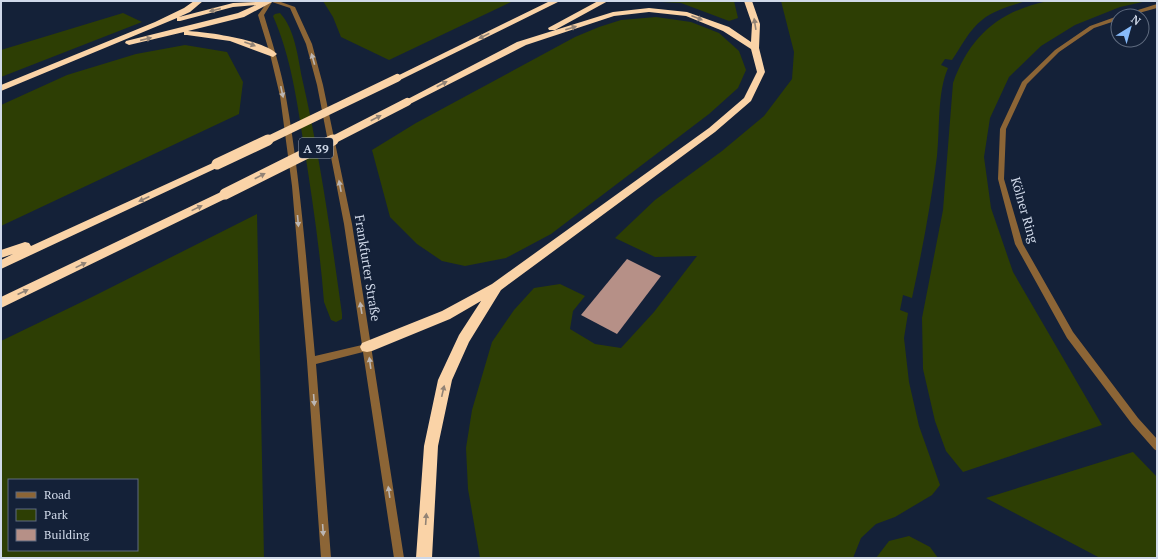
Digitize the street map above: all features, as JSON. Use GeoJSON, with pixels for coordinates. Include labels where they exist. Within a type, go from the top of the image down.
{"type":"FeatureCollection","features":[{"type":"Feature","properties":{"kind":"highway"},"geometry":{"type":"LineString","coordinates":[[1,88],[158,24],[187,10],[199,1]]}},
{"type":"Feature","properties":{"kind":"highway"},"geometry":{"type":"LineString","coordinates":[[158,24],[233,5],[267,1]]}},
{"type":"Feature","properties":{"kind":"highway"},"geometry":{"type":"LineString","coordinates":[[94,51],[241,15],[271,1]]}},
{"type":"Feature","properties":{"kind":"highway","name":"A 39"},"geometry":{"type":"LineString","coordinates":[[1,264],[217,164],[556,1]]}},
{"type":"Feature","properties":{"kind":"highway","name":"A 39"},"geometry":{"type":"LineString","coordinates":[[1,303],[225,194],[604,1]]}},
{"type":"Feature","properties":{"kind":"highway"},"geometry":{"type":"LineString","coordinates":[[368,347],[446,315],[496,287],[712,130],[748,99],[761,72],[755,48],[756,24],[748,1]]}},
{"type":"Feature","properties":{"kind":"highway"},"geometry":{"type":"LineString","coordinates":[[520,44],[613,14],[650,10],[687,14],[726,29],[755,48]]}},
{"type":"Feature","properties":{"kind":"highway"},"geometry":{"type":"LineString","coordinates":[[170,33],[205,34],[234,38],[273,54]]}},
{"type":"Feature","properties":{"kind":"highway"},"geometry":{"type":"LineString","coordinates":[[1,254],[107,216]]}},
{"type":"Feature","properties":{"kind":"highway"},"geometry":{"type":"LineString","coordinates":[[424,558],[431,446],[445,380],[464,339],[496,287]]}},
{"type":"Feature","properties":{"kind":"street"},"geometry":{"type":"LineString","coordinates":[[271,1],[262,15],[283,96],[294,186],[326,558]]}},
{"type":"Feature","properties":{"kind":"street","name":"Frankfurter Straße"},"geometry":{"type":"LineString","coordinates":[[271,1],[292,7],[309,44],[320,86],[348,224],[368,347],[399,558]]}},
{"type":"Feature","properties":{"kind":"street","name":"Kölner Ring"},"geometry":{"type":"LineString","coordinates":[[1110,21],[1092,27],[1057,51],[1024,83],[1003,130],[1001,179],[1019,244],[1070,335],[1135,421],[1157,446]]}},
{"type":"Feature","properties":{"kind":"street"},"geometry":{"type":"LineString","coordinates":[[310,362],[368,347]]}},
{"type":"Feature","properties":{"kind":"green space"},"geometry":{"type":"Polygon","coordinates":[[[323,1],[513,1],[389,60],[341,37],[333,17],[323,1]]]}},
{"type":"Feature","properties":{"kind":"green space"},"geometry":{"type":"Polygon","coordinates":[[[642,1],[734,1],[738,18],[729,21],[681,3],[642,1]]]}},
{"type":"Feature","properties":{"kind":"green space"},"geometry":{"type":"Polygon","coordinates":[[[781,1],[1026,1],[997,11],[982,20],[969,34],[952,60],[945,59],[941,65],[948,68],[944,78],[940,100],[937,156],[929,210],[912,298],[903,295],[900,310],[908,313],[904,338],[909,382],[919,426],[940,485],[932,495],[895,517],[876,524],[861,538],[853,558],[480,558],[468,489],[466,448],[472,410],[492,342],[514,310],[534,288],[560,284],[585,296],[573,311],[570,329],[595,344],[621,348],[654,312],[697,256],[655,257],[615,238],[655,200],[722,151],[764,116],[792,79],[794,52],[781,1]]]}},
{"type":"Feature","properties":{"kind":"green space"},"geometry":{"type":"Polygon","coordinates":[[[1048,1],[1147,1],[1118,8],[1110,8],[1110,11],[1075,25],[1041,46],[1009,77],[990,118],[984,157],[991,208],[1013,272],[1102,425],[963,472],[946,451],[935,421],[923,369],[922,318],[943,210],[953,83],[968,52],[988,28],[1015,11],[1048,1]]]}},
{"type":"Feature","properties":{"kind":"green space"},"geometry":{"type":"Polygon","coordinates":[[[123,13],[142,22],[1,77],[1,50],[123,13]]]}},
{"type":"Feature","properties":{"kind":"green space"},"geometry":{"type":"Polygon","coordinates":[[[280,13],[289,27],[295,44],[320,166],[342,314],[342,319],[336,322],[331,320],[324,302],[316,224],[296,96],[289,63],[273,16],[280,13]]]}},
{"type":"Feature","properties":{"kind":"green space"},"geometry":{"type":"Polygon","coordinates":[[[656,17],[691,22],[719,33],[739,51],[746,70],[738,88],[709,114],[551,234],[506,258],[465,266],[442,261],[417,244],[390,217],[372,150],[416,123],[575,37],[621,20],[656,17]]]}},
{"type":"Feature","properties":{"kind":"green space"},"geometry":{"type":"Polygon","coordinates":[[[185,45],[227,52],[243,82],[239,114],[1,226],[1,105],[67,75],[136,54],[185,45]]]}},
{"type":"Feature","properties":{"kind":"green space"},"geometry":{"type":"Polygon","coordinates":[[[257,214],[264,558],[1,558],[1,341],[257,214]]]}},
{"type":"Feature","properties":{"kind":"green space"},"geometry":{"type":"Polygon","coordinates":[[[1133,452],[1157,477],[1157,558],[1100,558],[986,498],[1133,452]]]}},
{"type":"Feature","properties":{"kind":"green space"},"geometry":{"type":"Polygon","coordinates":[[[909,536],[930,547],[938,558],[876,558],[889,541],[909,536]]]}},
{"type":"Feature","properties":{"kind":"building"},"geometry":{"type":"Polygon","coordinates":[[[627,259],[661,276],[617,334],[581,315],[627,259]]]}}]}
